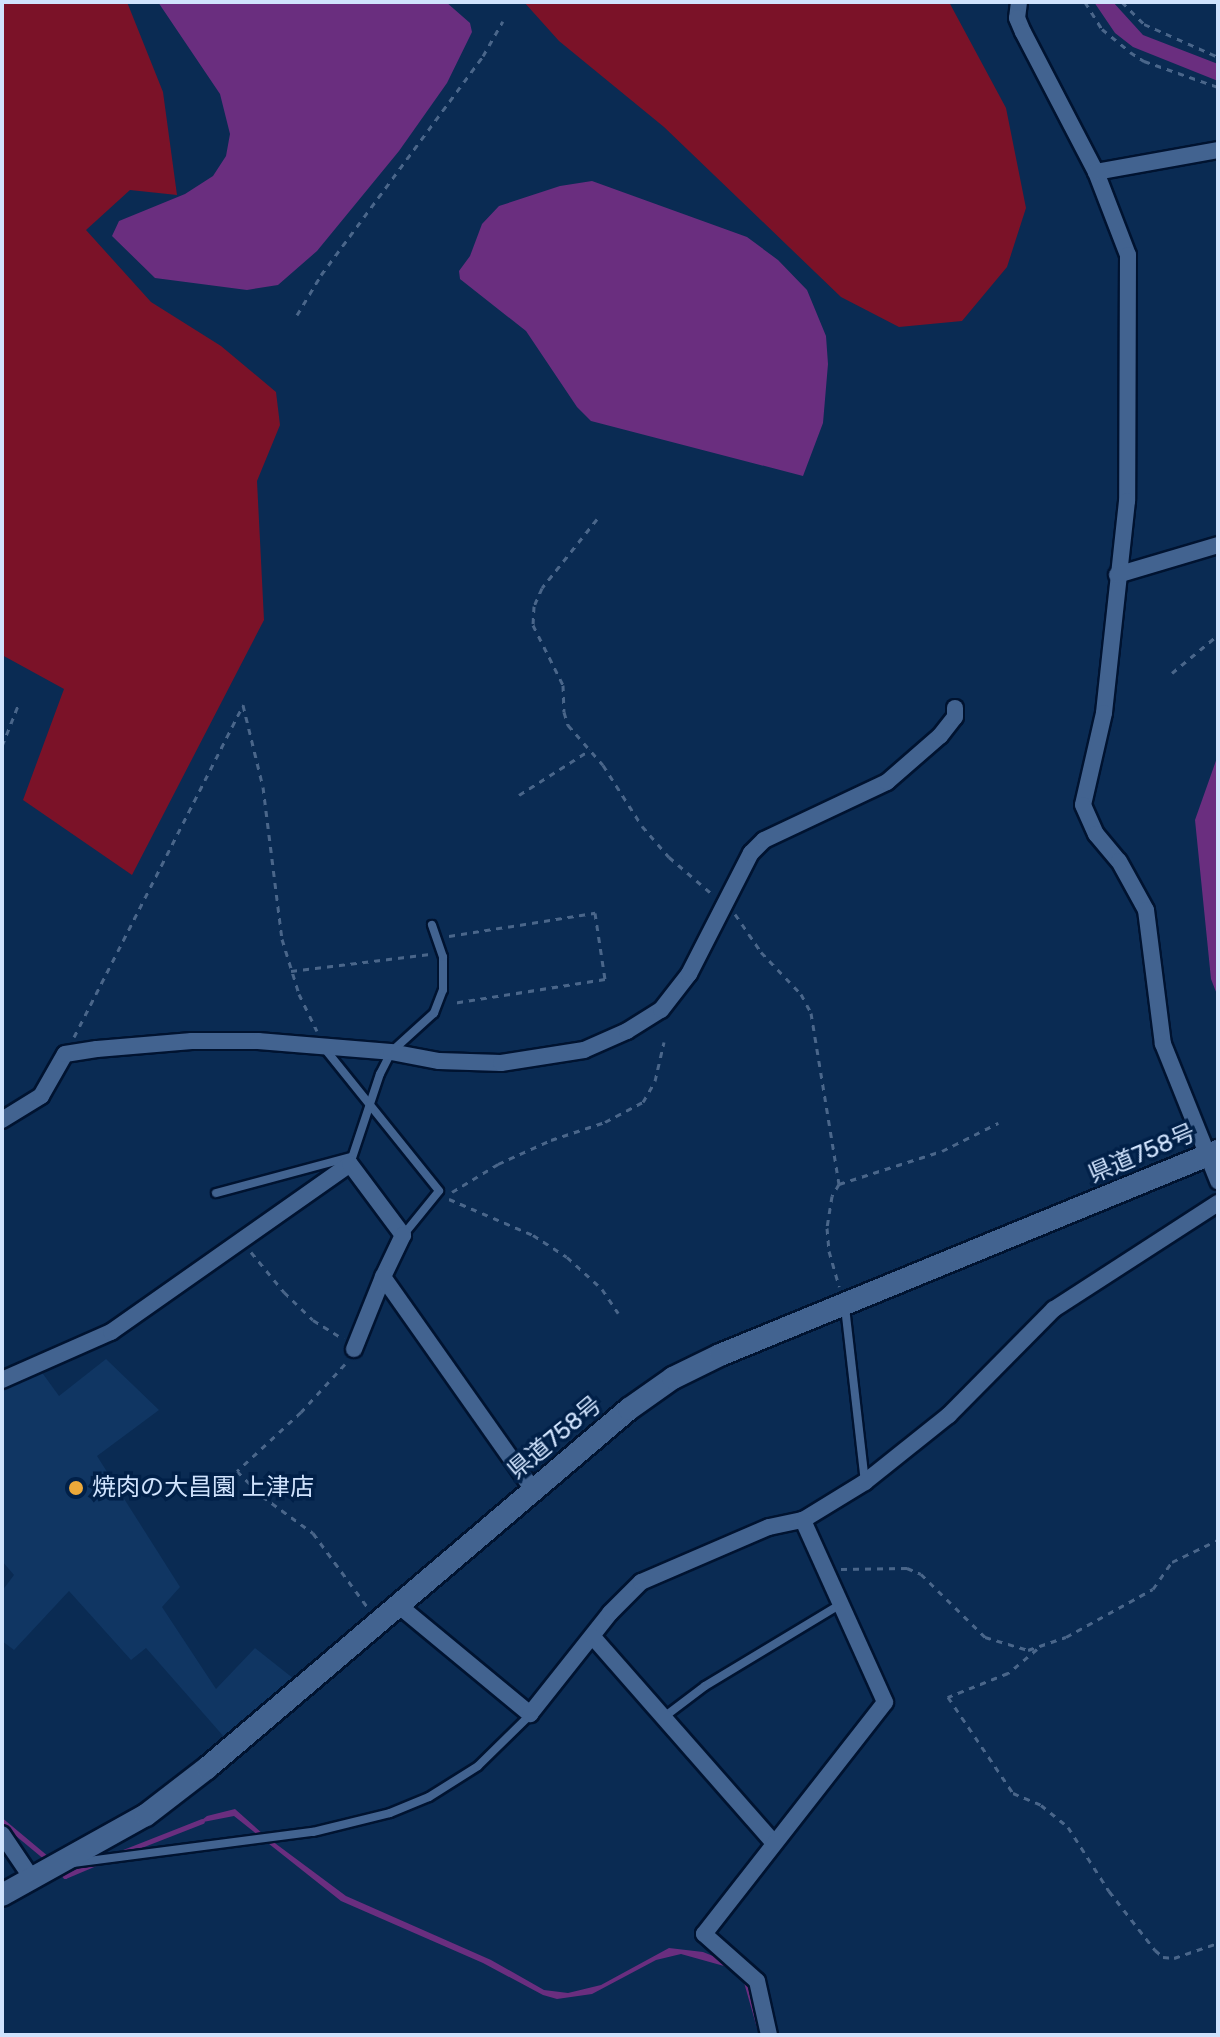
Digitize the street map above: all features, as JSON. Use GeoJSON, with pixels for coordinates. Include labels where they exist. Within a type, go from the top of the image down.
{"type":"FeatureCollection","features":[{"type":"Feature","properties":{"kind":"main road","name":"県道758号"},"geometry":{"type":"LineString","coordinates":[[2,1895],[146,1815],[207,1768],[629,1409],[673,1378],[1213,1152]]}},
{"type":"Feature","properties":{"kind":"street"},"geometry":{"type":"LineString","coordinates":[[1019,2],[1017,18],[1023,32],[1096,172],[1128,255],[1127,501],[1104,713],[1083,805],[1096,834],[1125,870],[1146,910],[1163,1044],[1213,1152],[1218,1181]]}},
{"type":"Feature","properties":{"kind":"street"},"geometry":{"type":"LineString","coordinates":[[1096,172],[1218,150]]}},
{"type":"Feature","properties":{"kind":"street"},"geometry":{"type":"LineString","coordinates":[[1117,575],[1218,545]]}},
{"type":"Feature","properties":{"kind":"street"},"geometry":{"type":"LineString","coordinates":[[2,1120],[41,1096],[65,1054],[192,1041],[258,1041],[325,1049],[391,1052],[439,1061],[501,1063],[584,1050],[627,1031],[661,1010],[689,974],[727,906],[751,853],[764,840],[887,782],[940,736],[955,717],[955,708]]}},
{"type":"Feature","properties":{"kind":"street"},"geometry":{"type":"LineString","coordinates":[[2,1380],[111,1332],[244,1242],[350,1161],[403,1235],[354,1346]]}},
{"type":"Feature","properties":{"kind":"street"},"geometry":{"type":"LineString","coordinates":[[397,1604],[530,1714],[610,1613],[641,1582],[769,1527],[803,1520],[865,1482],[949,1415],[1054,1309],[1218,1203]]}},
{"type":"Feature","properties":{"kind":"street"},"geometry":{"type":"LineString","coordinates":[[383,1277],[533,1490]]}},
{"type":"Feature","properties":{"kind":"street"},"geometry":{"type":"LineString","coordinates":[[769,2035],[757,1981],[704,1934],[885,1702],[826,1565],[803,1520]]}},
{"type":"Feature","properties":{"kind":"street"},"geometry":{"type":"LineString","coordinates":[[593,1637],[773,1842]]}},
{"type":"Feature","properties":{"kind":"street"},"geometry":{"type":"LineString","coordinates":[[2,1834],[31,1877]]}},
{"type":"Feature","properties":{"kind":"lane"},"geometry":{"type":"LineString","coordinates":[[216,1193],[350,1161],[391,1052],[434,1013],[443,990],[442,953],[432,925]]}},
{"type":"Feature","properties":{"kind":"lane"},"geometry":{"type":"LineString","coordinates":[[325,1049],[439,1191],[403,1235]]}},
{"type":"Feature","properties":{"kind":"lane"},"geometry":{"type":"LineString","coordinates":[[845,1306],[865,1482]]}},
{"type":"Feature","properties":{"kind":"lane"},"geometry":{"type":"LineString","coordinates":[[664,1718],[705,1686],[843,1603]]}},
{"type":"Feature","properties":{"kind":"lane"},"geometry":{"type":"LineString","coordinates":[[51,1866],[313,1832],[390,1813],[429,1797],[478,1766],[530,1714]]}},
{"type":"Feature","properties":{"kind":"path"},"geometry":{"type":"LineString","coordinates":[[1085,2],[1102,29],[1144,61],[1218,87]]}},
{"type":"Feature","properties":{"kind":"path"},"geometry":{"type":"LineString","coordinates":[[1122,2],[1144,24],[1218,57]]}},
{"type":"Feature","properties":{"kind":"path"},"geometry":{"type":"LineString","coordinates":[[297,315],[321,275],[483,56],[503,21]]}},
{"type":"Feature","properties":{"kind":"path"},"geometry":{"type":"LineString","coordinates":[[597,519],[542,588],[534,606],[533,625],[563,685],[568,725],[590,750],[660,847],[742,921],[761,952],[801,994],[811,1013],[839,1184],[827,1228],[829,1251],[845,1306]]}},
{"type":"Feature","properties":{"kind":"path"},"geometry":{"type":"LineString","coordinates":[[1172,673],[1218,635]]}},
{"type":"Feature","properties":{"kind":"path"},"geometry":{"type":"LineString","coordinates":[[2,746],[19,703]]}},
{"type":"Feature","properties":{"kind":"path"},"geometry":{"type":"LineString","coordinates":[[65,1054],[243,705],[263,787],[282,939],[291,971],[325,1049]]}},
{"type":"Feature","properties":{"kind":"path"},"geometry":{"type":"LineString","coordinates":[[519,795],[590,750]]}},
{"type":"Feature","properties":{"kind":"path"},"geometry":{"type":"LineString","coordinates":[[437,938],[595,913],[605,979],[437,1005]]}},
{"type":"Feature","properties":{"kind":"path"},"geometry":{"type":"LineString","coordinates":[[291,971],[442,953]]}},
{"type":"Feature","properties":{"kind":"path"},"geometry":{"type":"LineString","coordinates":[[618,1313],[602,1289],[567,1257],[533,1235],[444,1197],[498,1164],[551,1140],[605,1122],[643,1102],[655,1081],[664,1042]]}},
{"type":"Feature","properties":{"kind":"path"},"geometry":{"type":"LineString","coordinates":[[839,1184],[942,1151],[998,1123]]}},
{"type":"Feature","properties":{"kind":"path"},"geometry":{"type":"LineString","coordinates":[[244,1242],[260,1267],[313,1320],[354,1346],[351,1358],[301,1412],[237,1471],[262,1496],[313,1533],[373,1614]]}},
{"type":"Feature","properties":{"kind":"path"},"geometry":{"type":"LineString","coordinates":[[1218,1540],[1172,1562],[1153,1589],[1066,1637],[1037,1649],[1008,1673],[948,1697],[1013,1793],[1041,1805],[1068,1827],[1109,1891],[1155,1950],[1163,1957],[1174,1958],[1218,1943]]}},
{"type":"Feature","properties":{"kind":"path"},"geometry":{"type":"LineString","coordinates":[[826,1565],[848,1570],[907,1568],[928,1580],[985,1637],[1008,1647],[1037,1649]]}},
{"type":"Feature","properties":{"kind":"shaded area"},"geometry":{"type":"Polygon","coordinates":[[[2,2],[127,2],[163,92],[177,195],[130,190],[86,230],[151,302],[221,346],[276,392],[280,425],[257,481],[264,620],[132,875],[23,800],[64,689],[2,655],[2,2]]]}},
{"type":"Feature","properties":{"kind":"shaded area"},"geometry":{"type":"Polygon","coordinates":[[[158,2],[446,2],[470,23],[472,32],[447,83],[399,151],[317,251],[278,285],[247,290],[155,278],[112,236],[119,221],[185,194],[213,176],[226,156],[230,134],[220,94],[158,2]]]}},
{"type":"Feature","properties":{"kind":"shaded area"},"geometry":{"type":"Polygon","coordinates":[[[524,2],[949,2],[1006,108],[1026,208],[1007,267],[962,321],[899,327],[841,297],[664,127],[559,41],[524,2]]]}},
{"type":"Feature","properties":{"kind":"shaded area"},"geometry":{"type":"Polygon","coordinates":[[[1094,2],[1113,2],[1143,35],[1218,64],[1218,81],[1133,47],[1115,33],[1094,2]]]}},
{"type":"Feature","properties":{"kind":"shaded area"},"geometry":{"type":"Polygon","coordinates":[[[592,181],[747,237],[778,260],[807,290],[826,336],[828,364],[823,423],[803,476],[591,421],[577,407],[526,331],[460,279],[459,271],[470,256],[482,224],[499,206],[560,186],[592,181]]]}},
{"type":"Feature","properties":{"kind":"shaded area"},"geometry":{"type":"Polygon","coordinates":[[[1218,755],[1218,997],[1211,979],[1195,820],[1218,755]]]}},
{"type":"Feature","properties":{"kind":"shaded area"},"geometry":{"type":"Polygon","coordinates":[[[106,1359],[159,1410],[97,1456],[180,1587],[162,1607],[216,1689],[255,1648],[294,1679],[225,1738],[146,1648],[131,1660],[69,1591],[14,1650],[2,1641],[2,1591],[14,1575],[2,1561],[2,1386],[38,1367],[59,1396],[106,1359]]]}},
{"type":"Feature","properties":{"kind":"shaded area"},"geometry":{"type":"Polygon","coordinates":[[[235,1809],[264,1835],[346,1896],[491,1960],[544,1990],[568,1993],[601,1985],[669,1948],[703,1952],[733,1964],[751,1980],[765,2035],[759,2035],[743,1979],[724,1966],[681,1954],[656,1960],[592,1994],[557,1999],[543,1995],[483,1963],[341,1901],[234,1816],[198,1823],[207,1816],[235,1809]]]}},
{"type":"Feature","properties":{"kind":"waterway"},"geometry":{"type":"LineString","coordinates":[[2,1821],[50,1861]]}},
{"type":"Feature","properties":{"kind":"waterway"},"geometry":{"type":"LineString","coordinates":[[118,1854],[202,1821]]}},
{"type":"Feature","properties":{"kind":"waterway"},"geometry":{"type":"LineString","coordinates":[[60,1871],[65,1876],[98,1862]]}},
{"type":"Feature","properties":{"kind":"place","name":"焼肉の大昌園 上津店"},"geometry":{"type":"Point","coordinates":[76,1488]}}]}
